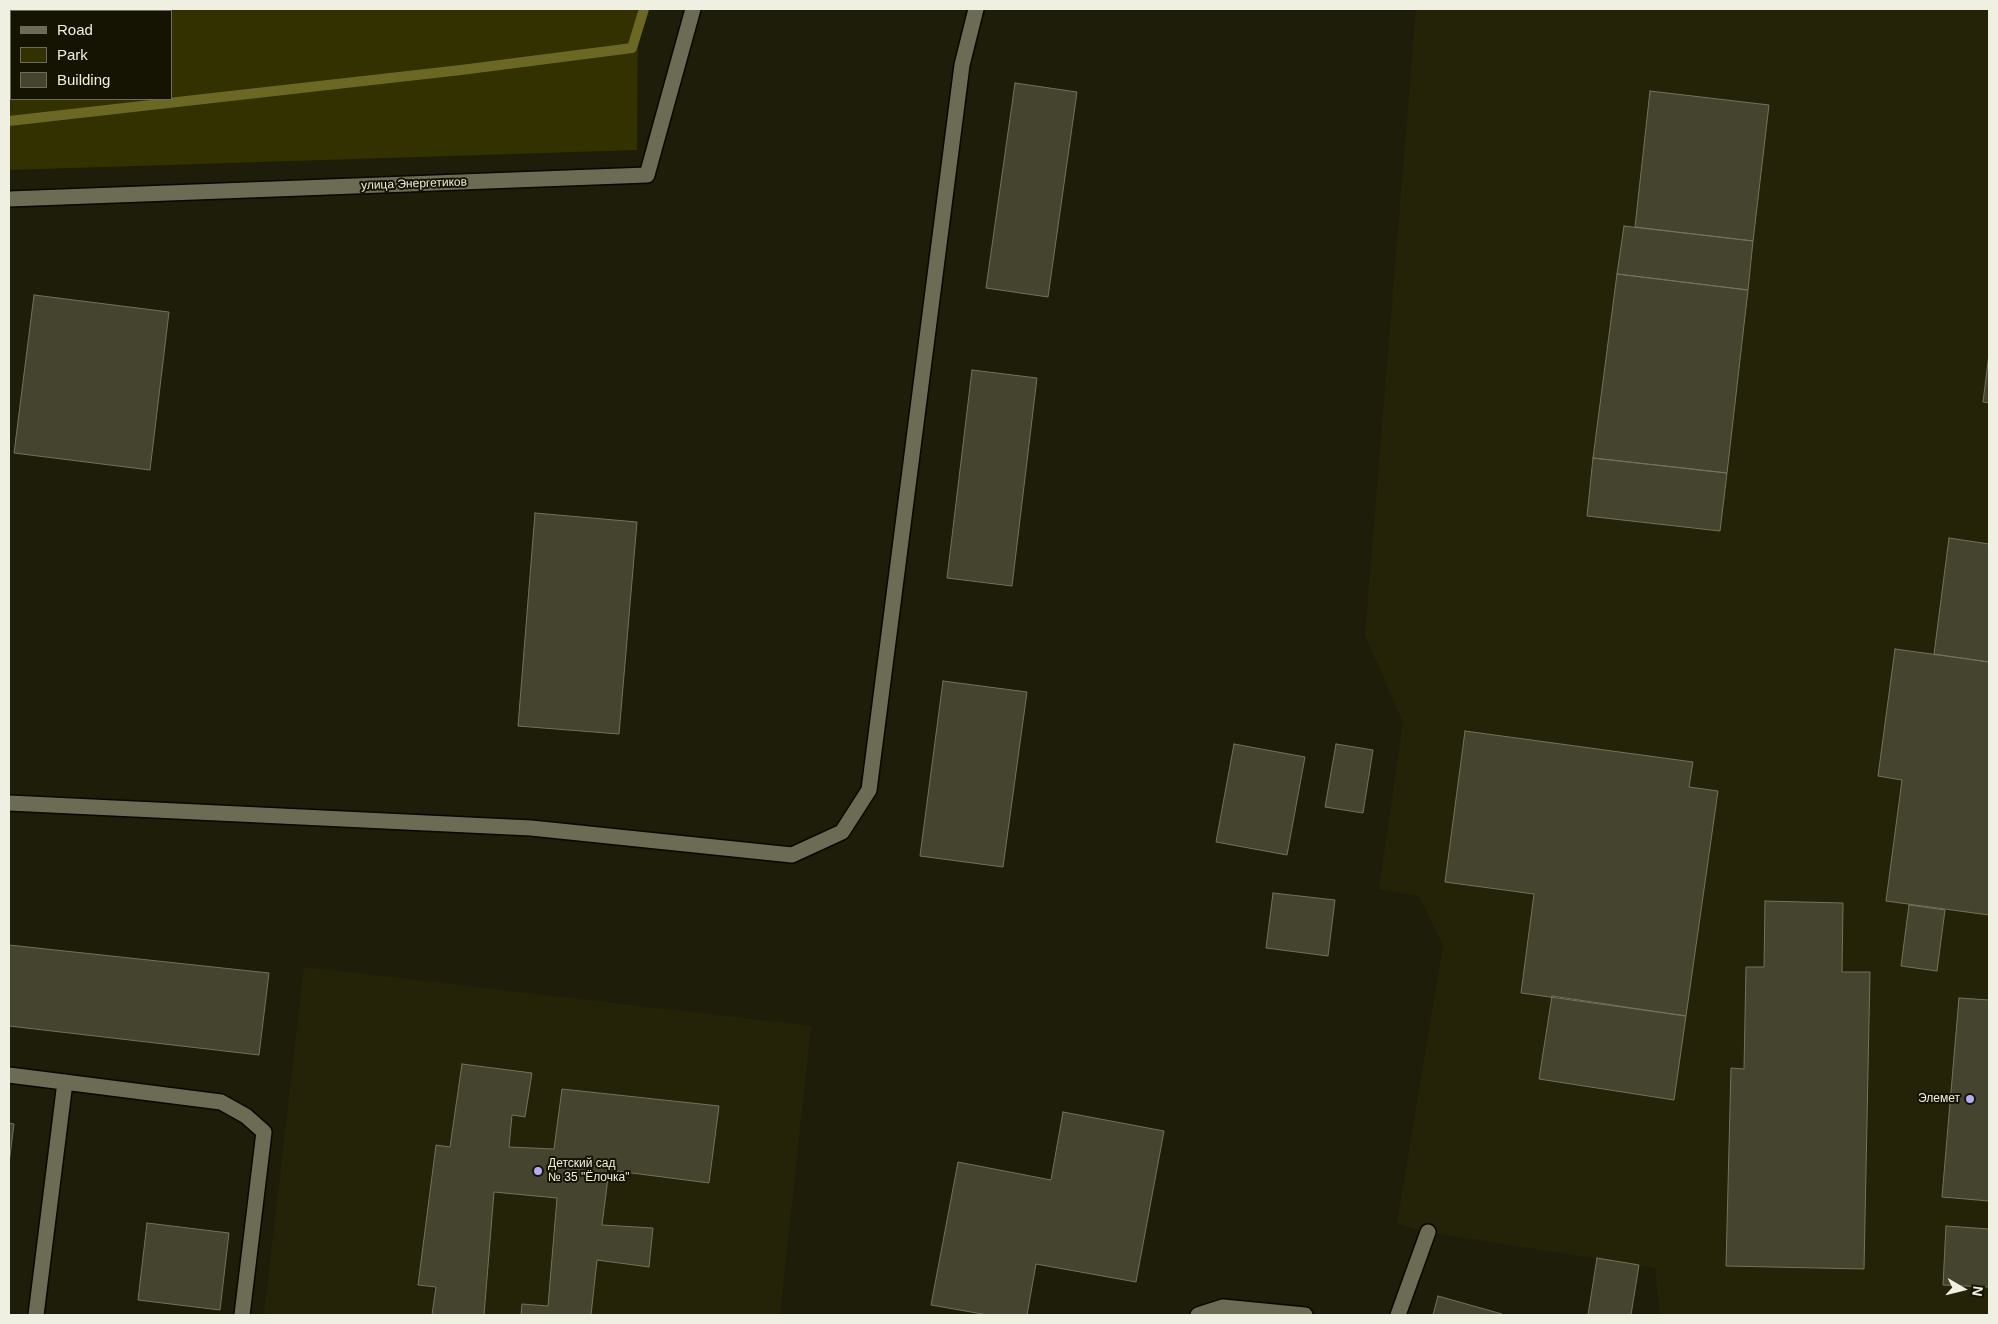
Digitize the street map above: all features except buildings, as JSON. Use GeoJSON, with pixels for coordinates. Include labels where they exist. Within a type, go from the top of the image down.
{"type":"FeatureCollection","features":[{"type":"Feature","properties":{"kind":"street","name":"улица Энергетиков"},"geometry":{"type":"LineString","coordinates":[[9,199],[647,175],[693,9]]}},
{"type":"Feature","properties":{"kind":"street"},"geometry":{"type":"LineString","coordinates":[[9,803],[531,828],[792,855],[842,832],[869,790],[962,65],[976,9]]}},
{"type":"Feature","properties":{"kind":"street"},"geometry":{"type":"LineString","coordinates":[[9,1075],[222,1102],[246,1116],[264,1132],[242,1315]]}},
{"type":"Feature","properties":{"kind":"street"},"geometry":{"type":"LineString","coordinates":[[36,1315],[65,1082]]}},
{"type":"Feature","properties":{"kind":"street"},"geometry":{"type":"LineString","coordinates":[[1398,1315],[1428,1232]]}},
{"type":"Feature","properties":{"kind":"street"},"geometry":{"type":"LineString","coordinates":[[1198,1315],[1223,1307],[1305,1315]]}},
{"type":"Feature","properties":{"kind":"shaded area"},"geometry":{"type":"Polygon","coordinates":[[[1416,9],[1989,9],[1989,1315],[1660,1315],[1655,1268],[1428,1232],[1397,1224],[1443,945],[1419,896],[1379,889],[1403,723],[1365,635],[1416,9]]]}},
{"type":"Feature","properties":{"kind":"shaded area","name":"Детский сад № 35 \"Ёлочка\""},"geometry":{"type":"Polygon","coordinates":[[[304,967],[811,1026],[780,1315],[264,1315],[304,967]]]}},
{"type":"Feature","properties":{"kind":"green space"},"geometry":{"type":"Polygon","coordinates":[[[9,9],[638,9],[637,150],[9,170],[9,9]]]}},
{"type":"Feature","properties":{"kind":"waterway"},"geometry":{"type":"LineString","coordinates":[[9,121],[461,70],[632,48],[644,9]]}},
{"type":"Feature","properties":{"kind":"place","name":"Элемет"},"geometry":{"type":"Point","coordinates":[1970,1099]}},
{"type":"Feature","properties":{"kind":"place","name":"Детский сад № 35 \"Ёлочка\""},"geometry":{"type":"Point","coordinates":[538,1171]}}]}
